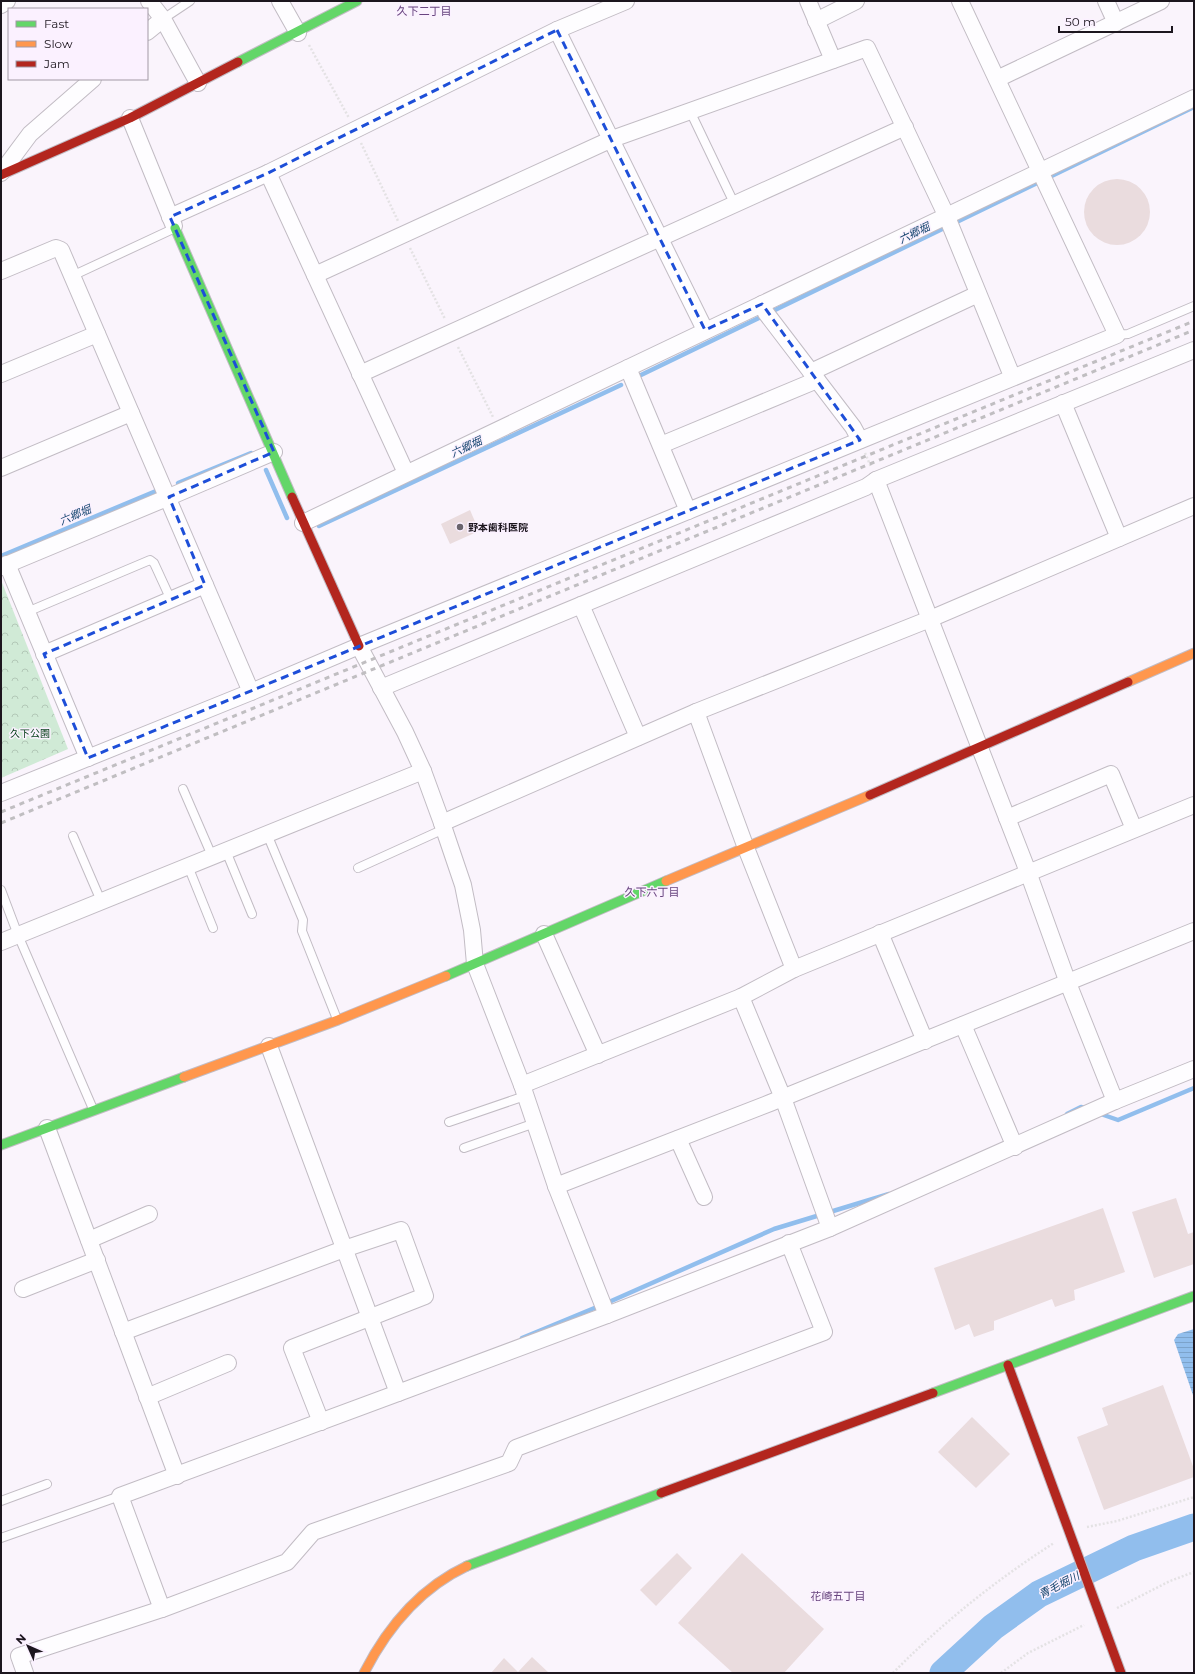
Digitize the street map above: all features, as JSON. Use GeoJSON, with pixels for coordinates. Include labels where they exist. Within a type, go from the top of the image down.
{"type":"FeatureCollection","features":[{"type":"Feature","properties":{"kind":"street"},"geometry":{"type":"LineString","coordinates":[[1,5],[7,1]]}},
{"type":"Feature","properties":{"kind":"street"},"geometry":{"type":"LineString","coordinates":[[149,1],[163,19],[198,83]]}},
{"type":"Feature","properties":{"kind":"street"},"geometry":{"type":"LineString","coordinates":[[280,1],[302,38]]}},
{"type":"Feature","properties":{"kind":"street"},"geometry":{"type":"LineString","coordinates":[[1,174],[130,118],[198,83],[302,38],[357,1]]}},
{"type":"Feature","properties":{"kind":"street"},"geometry":{"type":"LineString","coordinates":[[173,222],[268,173],[557,30],[626,1]]}},
{"type":"Feature","properties":{"kind":"street"},"geometry":{"type":"LineString","coordinates":[[808,1],[833,60]]}},
{"type":"Feature","properties":{"kind":"street"},"geometry":{"type":"LineString","coordinates":[[816,21],[856,1]]}},
{"type":"Feature","properties":{"kind":"street"},"geometry":{"type":"LineString","coordinates":[[1,793],[252,692],[359,646],[688,511],[861,444],[1012,376],[1117,335],[960,1]]}},
{"type":"Feature","properties":{"kind":"street"},"geometry":{"type":"LineString","coordinates":[[1106,1],[1116,23]]}},
{"type":"Feature","properties":{"kind":"street"},"geometry":{"type":"LineString","coordinates":[[997,79],[1161,1]]}},
{"type":"Feature","properties":{"kind":"street"},"geometry":{"type":"LineString","coordinates":[[148,31],[163,19]]}},
{"type":"Feature","properties":{"kind":"street"},"geometry":{"type":"LineString","coordinates":[[557,30],[705,330]]}},
{"type":"Feature","properties":{"kind":"street"},"geometry":{"type":"LineString","coordinates":[[315,275],[612,139],[867,48],[947,217],[1012,376]]}},
{"type":"Feature","properties":{"kind":"street"},"geometry":{"type":"LineString","coordinates":[[1,174],[30,134],[92,80]]}},
{"type":"Feature","properties":{"kind":"street"},"geometry":{"type":"LineString","coordinates":[[303,523],[1194,98]]}},
{"type":"Feature","properties":{"kind":"street"},"geometry":{"type":"LineString","coordinates":[[130,118],[173,222],[274,452],[303,523],[359,646],[405,732],[423,771],[462,885],[472,930],[475,964],[524,1091],[556,1186],[607,1315]]}},
{"type":"Feature","properties":{"kind":"street"},"geometry":{"type":"LineString","coordinates":[[360,374],[734,203],[905,127]]}},
{"type":"Feature","properties":{"kind":"street"},"geometry":{"type":"LineString","coordinates":[[268,173],[406,473]]}},
{"type":"Feature","properties":{"kind":"street"},"geometry":{"type":"LineString","coordinates":[[1,271],[56,248],[61,250],[252,692]]}},
{"type":"Feature","properties":{"kind":"street"},"geometry":{"type":"LineString","coordinates":[[661,446],[814,376],[978,294]]}},
{"type":"Feature","properties":{"kind":"street"},"geometry":{"type":"LineString","coordinates":[[762,304],[766,313],[853,427],[861,444]]}},
{"type":"Feature","properties":{"kind":"street"},"geometry":{"type":"LineString","coordinates":[[1,374],[97,334]]}},
{"type":"Feature","properties":{"kind":"street"},"geometry":{"type":"LineString","coordinates":[[381,688],[866,487],[875,476],[1194,350]]}},
{"type":"Feature","properties":{"kind":"street"},"geometry":{"type":"LineString","coordinates":[[628,368],[688,511]]}},
{"type":"Feature","properties":{"kind":"street"},"geometry":{"type":"LineString","coordinates":[[1063,403],[1119,538]]}},
{"type":"Feature","properties":{"kind":"street"},"geometry":{"type":"LineString","coordinates":[[1,468],[131,412]]}},
{"type":"Feature","properties":{"kind":"street"},"geometry":{"type":"LineString","coordinates":[[88,758],[27,612],[4,566],[274,452]]}},
{"type":"Feature","properties":{"kind":"street"},"geometry":{"type":"LineString","coordinates":[[875,476],[1028,872],[1068,983],[1115,1101]]}},
{"type":"Feature","properties":{"kind":"street"},"geometry":{"type":"LineString","coordinates":[[443,826],[696,712],[930,619],[1194,506]]}},
{"type":"Feature","properties":{"kind":"street"},"geometry":{"type":"LineString","coordinates":[[44,654],[205,585]]}},
{"type":"Feature","properties":{"kind":"street"},"geometry":{"type":"LineString","coordinates":[[581,605],[638,737]]}},
{"type":"Feature","properties":{"kind":"street"},"geometry":{"type":"LineString","coordinates":[[1,1145],[338,1020],[475,964],[979,748],[1194,653]]}},
{"type":"Feature","properties":{"kind":"street"},"geometry":{"type":"LineString","coordinates":[[696,712],[746,848],[794,970]]}},
{"type":"Feature","properties":{"kind":"street"},"geometry":{"type":"LineString","coordinates":[[1,942],[423,771]]}},
{"type":"Feature","properties":{"kind":"street"},"geometry":{"type":"LineString","coordinates":[[1007,818],[1111,774],[1134,828]]}},
{"type":"Feature","properties":{"kind":"street"},"geometry":{"type":"LineString","coordinates":[[524,1091],[598,1055],[741,997],[794,970],[880,933],[1134,828],[1194,805]]}},
{"type":"Feature","properties":{"kind":"street"},"geometry":{"type":"LineString","coordinates":[[556,1186],[783,1098],[1194,931]]}},
{"type":"Feature","properties":{"kind":"street"},"geometry":{"type":"LineString","coordinates":[[880,933],[925,1040]]}},
{"type":"Feature","properties":{"kind":"street"},"geometry":{"type":"LineString","coordinates":[[544,934],[598,1055]]}},
{"type":"Feature","properties":{"kind":"street"},"geometry":{"type":"LineString","coordinates":[[741,997],[783,1098],[830,1228]]}},
{"type":"Feature","properties":{"kind":"street"},"geometry":{"type":"LineString","coordinates":[[962,1025],[1015,1147]]}},
{"type":"Feature","properties":{"kind":"street"},"geometry":{"type":"LineString","coordinates":[[269,1046],[398,1393]]}},
{"type":"Feature","properties":{"kind":"street"},"geometry":{"type":"LineString","coordinates":[[162,1609],[120,1496],[607,1315],[830,1228],[1015,1147],[1115,1101],[1194,1069]]}},
{"type":"Feature","properties":{"kind":"street"},"geometry":{"type":"LineString","coordinates":[[47,1128],[177,1476]]}},
{"type":"Feature","properties":{"kind":"street"},"geometry":{"type":"LineString","coordinates":[[678,1139],[704,1197]]}},
{"type":"Feature","properties":{"kind":"street"},"geometry":{"type":"LineString","coordinates":[[89,1240],[149,1214]]}},
{"type":"Feature","properties":{"kind":"street"},"geometry":{"type":"LineString","coordinates":[[123,1332],[344,1249],[401,1230],[425,1296],[369,1316],[292,1348],[321,1422]]}},
{"type":"Feature","properties":{"kind":"street"},"geometry":{"type":"LineString","coordinates":[[25,1673],[19,1656],[162,1609],[287,1562],[313,1532],[509,1463],[516,1448],[824,1332],[789,1243]]}},
{"type":"Feature","properties":{"kind":"street"},"geometry":{"type":"LineString","coordinates":[[23,1289],[97,1260]]}},
{"type":"Feature","properties":{"kind":"street"},"geometry":{"type":"LineString","coordinates":[[364,1673],[375,1649],[398,1619],[425,1592],[458,1570],[494,1555],[1194,1296]]}},
{"type":"Feature","properties":{"kind":"street"},"geometry":{"type":"LineString","coordinates":[[148,1397],[228,1363]]}},
{"type":"Feature","properties":{"kind":"street"},"geometry":{"type":"LineString","coordinates":[[1008,1365],[1120,1673]]}},
{"type":"Feature","properties":{"kind":"lane"},"geometry":{"type":"LineString","coordinates":[[163,19],[190,1]]}},
{"type":"Feature","properties":{"kind":"lane"},"geometry":{"type":"LineString","coordinates":[[690,111],[734,203]]}},
{"type":"Feature","properties":{"kind":"lane"},"geometry":{"type":"LineString","coordinates":[[72,276],[173,222]]}},
{"type":"Feature","properties":{"kind":"lane"},"geometry":{"type":"LineString","coordinates":[[1117,335],[1128,334],[1194,306]]}},
{"type":"Feature","properties":{"kind":"lane"},"geometry":{"type":"LineString","coordinates":[[27,612],[150,560],[154,563],[171,600]]}},
{"type":"Feature","properties":{"kind":"lane"},"geometry":{"type":"LineString","coordinates":[[183,789],[252,914]]}},
{"type":"Feature","properties":{"kind":"lane"},"geometry":{"type":"LineString","coordinates":[[358,868],[443,826]]}},
{"type":"Feature","properties":{"kind":"lane"},"geometry":{"type":"LineString","coordinates":[[267,834],[303,920],[302,931],[338,1020]]}},
{"type":"Feature","properties":{"kind":"lane"},"geometry":{"type":"LineString","coordinates":[[74,836],[101,901]]}},
{"type":"Feature","properties":{"kind":"lane"},"geometry":{"type":"LineString","coordinates":[[188,866],[213,928]]}},
{"type":"Feature","properties":{"kind":"lane"},"geometry":{"type":"LineString","coordinates":[[1,890],[18,935],[93,1111]]}},
{"type":"Feature","properties":{"kind":"lane"},"geometry":{"type":"LineString","coordinates":[[450,1122],[524,1091]]}},
{"type":"Feature","properties":{"kind":"lane"},"geometry":{"type":"LineString","coordinates":[[464,1148],[535,1123]]}},
{"type":"Feature","properties":{"kind":"lane"},"geometry":{"type":"LineString","coordinates":[[1,1501],[47,1484]]}},
{"type":"Feature","properties":{"kind":"lane"},"geometry":{"type":"LineString","coordinates":[[1,1538],[120,1496]]}},
{"type":"Feature","properties":{"kind":"path"},"geometry":{"type":"LineString","coordinates":[[302,38],[352,124]]}},
{"type":"Feature","properties":{"kind":"path"},"geometry":{"type":"LineString","coordinates":[[358,136],[401,227]]}},
{"type":"Feature","properties":{"kind":"path"},"geometry":{"type":"LineString","coordinates":[[407,242],[445,320]]}},
{"type":"Feature","properties":{"kind":"path"},"geometry":{"type":"LineString","coordinates":[[455,340],[494,422]]}},
{"type":"Feature","properties":{"kind":"path"},"geometry":{"type":"LineString","coordinates":[[861,444],[875,476]]}},
{"type":"Feature","properties":{"kind":"path"},"geometry":{"type":"LineString","coordinates":[[892,1673],[949,1620],[1028,1560],[1072,1538],[1086,1527],[1117,1521],[1194,1497]]}},
{"type":"Feature","properties":{"kind":"highlighted area"},"geometry":{"type":"Polygon","coordinates":[[[557,30],[705,330],[762,304],[860,440],[88,758],[44,654],[205,585],[169,497],[274,452],[170,217],[268,173],[557,30]]]}},
{"type":"Feature","properties":{"kind":"green space","name":"久下公園"},"geometry":{"type":"Polygon","coordinates":[[[1,580],[68,749],[1,778],[1,580]]]}},
{"type":"Feature","properties":{"kind":"water"},"geometry":{"type":"Polygon","coordinates":[[[1194,1329],[1194,1398],[1174,1340],[1178,1334],[1194,1329]]]}},
{"type":"Feature","properties":{"kind":"building"},"geometry":{"type":"Polygon","coordinates":[[[1117,179],[1130,182],[1140,189],[1147,199],[1150,212],[1147,225],[1140,235],[1130,242],[1117,245],[1104,242],[1094,235],[1087,225],[1084,212],[1087,199],[1094,189],[1104,182],[1117,179]]]}},
{"type":"Feature","properties":{"kind":"building","name":"野本歯科医院"},"geometry":{"type":"Polygon","coordinates":[[[470,510],[479,531],[450,544],[441,524],[470,510]]]}},
{"type":"Feature","properties":{"kind":"building"},"geometry":{"type":"Polygon","coordinates":[[[1176,1198],[1188,1234],[1194,1232],[1194,1264],[1154,1278],[1132,1212],[1176,1198]]]}},
{"type":"Feature","properties":{"kind":"building"},"geometry":{"type":"Polygon","coordinates":[[[1103,1208],[1125,1272],[1074,1290],[1075,1300],[1055,1307],[1052,1299],[994,1321],[994,1330],[974,1337],[969,1324],[955,1330],[934,1268],[1103,1208]]]}},
{"type":"Feature","properties":{"kind":"building"},"geometry":{"type":"Polygon","coordinates":[[[1163,1385],[1194,1469],[1194,1477],[1104,1510],[1077,1437],[1108,1425],[1102,1408],[1163,1385]]]}},
{"type":"Feature","properties":{"kind":"building"},"geometry":{"type":"Polygon","coordinates":[[[972,1417],[1010,1454],[976,1488],[938,1452],[972,1417]]]}},
{"type":"Feature","properties":{"kind":"building"},"geometry":{"type":"Polygon","coordinates":[[[677,1553],[692,1568],[656,1606],[640,1590],[677,1553]]]}},
{"type":"Feature","properties":{"kind":"building"},"geometry":{"type":"Polygon","coordinates":[[[742,1553],[824,1629],[784,1673],[733,1673],[678,1623],[742,1553]]]}},
{"type":"Feature","properties":{"kind":"building"},"geometry":{"type":"Polygon","coordinates":[[[532,1657],[549,1673],[491,1673],[504,1658],[518,1672],[532,1657]]]}},
{"type":"Feature","properties":{"kind":"waterway","name":"六郷堀"},"geometry":{"type":"LineString","coordinates":[[641,375],[1194,107]]}},
{"type":"Feature","properties":{"kind":"waterway","name":"六郷堀"},"geometry":{"type":"LineString","coordinates":[[319,526],[621,385]]}},
{"type":"Feature","properties":{"kind":"waterway","name":"六郷堀"},"geometry":{"type":"LineString","coordinates":[[178,483],[251,453]]}},
{"type":"Feature","properties":{"kind":"waterway","name":"六郷堀"},"geometry":{"type":"LineString","coordinates":[[266,470],[287,518]]}},
{"type":"Feature","properties":{"kind":"waterway","name":"六郷堀"},"geometry":{"type":"LineString","coordinates":[[1,556],[156,491]]}},
{"type":"Feature","properties":{"kind":"waterway"},"geometry":{"type":"LineString","coordinates":[[1098,1113],[1118,1120],[1194,1088]]}},
{"type":"Feature","properties":{"kind":"waterway"},"geometry":{"type":"LineString","coordinates":[[1067,1114],[1081,1107],[1087,1109]]}},
{"type":"Feature","properties":{"kind":"waterway"},"geometry":{"type":"LineString","coordinates":[[522,1338],[609,1302],[774,1229],[889,1194]]}},
{"type":"Feature","properties":{"kind":"waterway","name":"青毛堀川"},"geometry":{"type":"LineString","coordinates":[[943,1673],[993,1627],[1039,1594],[1134,1548],[1194,1527]]}},
{"type":"Feature","properties":{"kind":"railway"},"geometry":{"type":"LineString","coordinates":[[1,812],[1194,321]]}},
{"type":"Feature","properties":{"kind":"railway"},"geometry":{"type":"LineString","coordinates":[[1,823],[1194,330]]}},
{"type":"Feature","properties":{"kind":"traffic: fast"},"geometry":{"type":"LineString","coordinates":[[238,62],[357,1]]}},
{"type":"Feature","properties":{"kind":"traffic: fast"},"geometry":{"type":"LineString","coordinates":[[175,228],[292,497]]}},
{"type":"Feature","properties":{"kind":"traffic: fast"},"geometry":{"type":"LineString","coordinates":[[446,976],[666,881]]}},
{"type":"Feature","properties":{"kind":"traffic: fast"},"geometry":{"type":"LineString","coordinates":[[1,1145],[184,1077]]}},
{"type":"Feature","properties":{"kind":"traffic: fast"},"geometry":{"type":"LineString","coordinates":[[933,1393],[1194,1296]]}},
{"type":"Feature","properties":{"kind":"traffic: fast"},"geometry":{"type":"LineString","coordinates":[[467,1566],[661,1493]]}},
{"type":"Feature","properties":{"kind":"traffic: slow"},"geometry":{"type":"LineString","coordinates":[[1128,682],[1194,653]]}},
{"type":"Feature","properties":{"kind":"traffic: slow"},"geometry":{"type":"LineString","coordinates":[[666,881],[870,795]]}},
{"type":"Feature","properties":{"kind":"traffic: slow"},"geometry":{"type":"LineString","coordinates":[[184,1077],[338,1020],[446,976]]}},
{"type":"Feature","properties":{"kind":"traffic: slow"},"geometry":{"type":"LineString","coordinates":[[364,1673],[383,1640],[406,1611],[434,1586],[467,1566]]}},
{"type":"Feature","properties":{"kind":"traffic: jam"},"geometry":{"type":"LineString","coordinates":[[1,175],[130,118],[238,62]]}},
{"type":"Feature","properties":{"kind":"traffic: jam"},"geometry":{"type":"LineString","coordinates":[[292,497],[359,646]]}},
{"type":"Feature","properties":{"kind":"traffic: jam"},"geometry":{"type":"LineString","coordinates":[[870,795],[1128,682]]}},
{"type":"Feature","properties":{"kind":"traffic: jam"},"geometry":{"type":"LineString","coordinates":[[1008,1365],[1121,1673]]}},
{"type":"Feature","properties":{"kind":"traffic: jam"},"geometry":{"type":"LineString","coordinates":[[661,1493],[933,1393]]}},
{"type":"Feature","properties":{"kind":"place","name":"野本歯科医院"},"geometry":{"type":"Point","coordinates":[460,527]}},
{"type":"Feature","properties":{"kind":"district","name":"久下二丁目"},"geometry":{"type":"Point","coordinates":[424,11]}},
{"type":"Feature","properties":{"kind":"district","name":"久下六丁目"},"geometry":{"type":"Point","coordinates":[652,892]}},
{"type":"Feature","properties":{"kind":"district","name":"花崎五丁目"},"geometry":{"type":"Point","coordinates":[838,1596]}}]}
